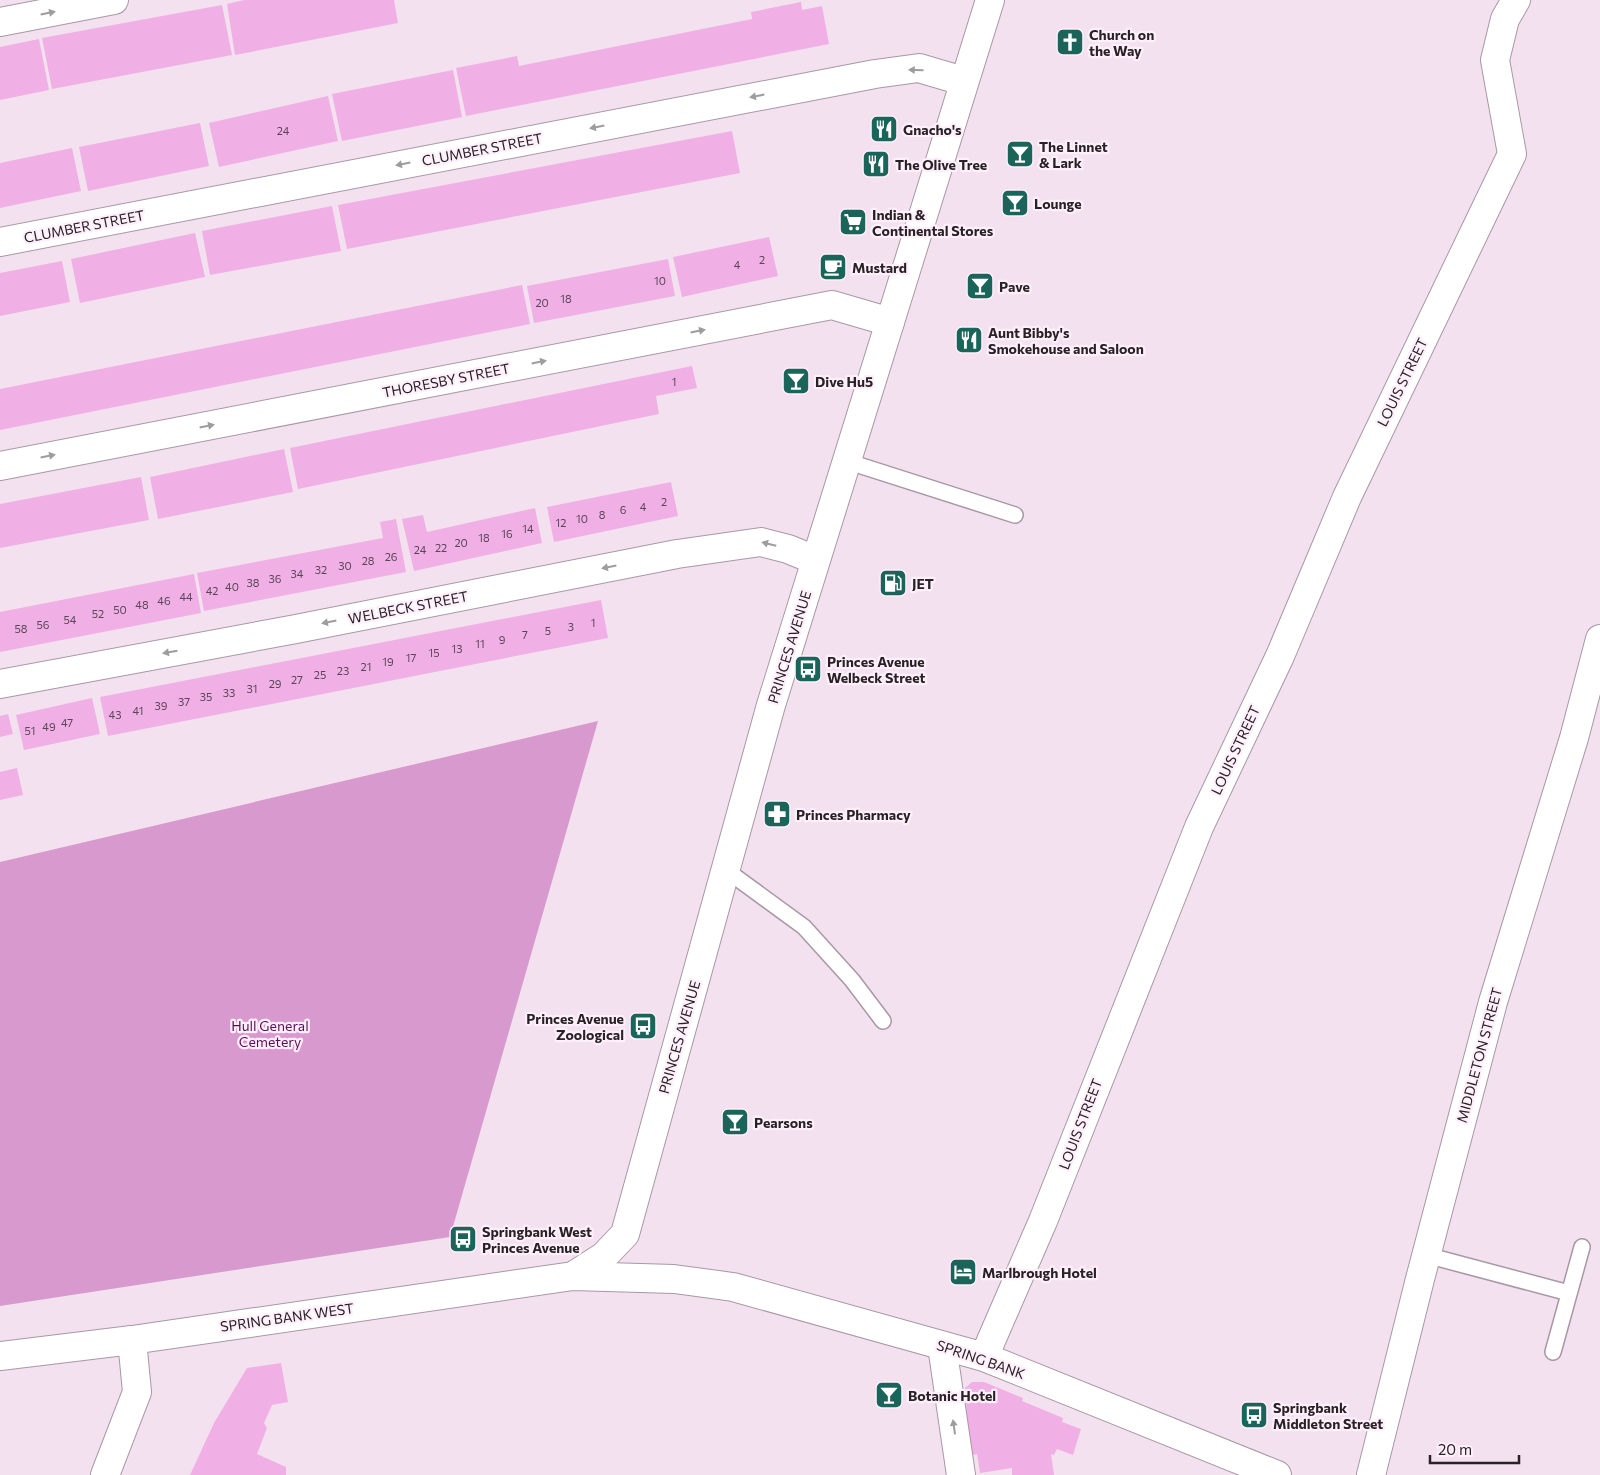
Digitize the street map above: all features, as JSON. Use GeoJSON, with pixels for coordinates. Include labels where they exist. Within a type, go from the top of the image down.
{"type":"FeatureCollection","features":[{"type":"Feature","properties":{"kind":"street"},"geometry":{"type":"LineString","coordinates":[[0,22],[114,0]]}},
{"type":"Feature","properties":{"kind":"street","name":"PRINCES AVENUE"},"geometry":{"type":"LineString","coordinates":[[573,1276],[604,1256],[624,1234],[771,705],[963,81],[990,0]]}},
{"type":"Feature","properties":{"kind":"street","name":"LOUIS STREET"},"geometry":{"type":"LineString","coordinates":[[984,1358],[1043,1221],[1199,827],[1280,656],[1347,497],[1512,154],[1495,60],[1505,20],[1516,0]]}},
{"type":"Feature","properties":{"kind":"street","name":"CLUMBER STREET"},"geometry":{"type":"LineString","coordinates":[[0,242],[875,74],[919,68],[963,81]]}},
{"type":"Feature","properties":{"kind":"street","name":"THORESBY STREET"},"geometry":{"type":"LineString","coordinates":[[0,466],[832,305],[890,322]]}},
{"type":"Feature","properties":{"kind":"street","name":"WELBECK STREET"},"geometry":{"type":"LineString","coordinates":[[0,684],[296,629],[677,554],[761,542],[788,549],[815,560]]}},
{"type":"Feature","properties":{"kind":"street","name":"MIDDLETON STREET"},"geometry":{"type":"LineString","coordinates":[[1371,1475],[1426,1255],[1493,1002],[1574,738],[1600,639]]}},
{"type":"Feature","properties":{"kind":"street","name":"SPRING BANK"},"geometry":{"type":"LineString","coordinates":[[624,1234],[632,1257],[642,1265],[674,1279]]}},
{"type":"Feature","properties":{"kind":"street","name":"SPRING BANK"},"geometry":{"type":"LineString","coordinates":[[573,1276],[674,1279],[733,1287],[942,1346],[984,1358],[1277,1475]]}},
{"type":"Feature","properties":{"kind":"street","name":"SPRING BANK WEST"},"geometry":{"type":"LineString","coordinates":[[0,1356],[132,1340],[573,1276]]}},
{"type":"Feature","properties":{"kind":"street"},"geometry":{"type":"LineString","coordinates":[[105,1475],[137,1392],[132,1340]]}},
{"type":"Feature","properties":{"kind":"street"},"geometry":{"type":"LineString","coordinates":[[942,1346],[961,1475]]}},
{"type":"Feature","properties":{"kind":"lane"},"geometry":{"type":"LineString","coordinates":[[846,461],[1015,515]]}},
{"type":"Feature","properties":{"kind":"lane"},"geometry":{"type":"LineString","coordinates":[[726,870],[804,927],[852,980],[884,1021]]}},
{"type":"Feature","properties":{"kind":"lane"},"geometry":{"type":"LineString","coordinates":[[1553,1352],[1582,1247]]}},
{"type":"Feature","properties":{"kind":"lane"},"geometry":{"type":"LineString","coordinates":[[1426,1255],[1570,1292]]}},
{"type":"Feature","properties":{"kind":"green space","name":"Hull General Cemetery"},"geometry":{"type":"Polygon","coordinates":[[[598,721],[450,1237],[0,1306],[0,862],[598,721]]]}},
{"type":"Feature","properties":{"kind":"building"},"geometry":{"type":"Polygon","coordinates":[[[244,0],[394,0],[398,23],[235,55],[227,4],[244,0]]]}},
{"type":"Feature","properties":{"kind":"building"},"geometry":{"type":"Polygon","coordinates":[[[801,2],[802,10],[822,6],[829,44],[466,116],[456,68],[517,56],[519,66],[752,19],[751,12],[801,2]]]}},
{"type":"Feature","properties":{"kind":"building"},"geometry":{"type":"Polygon","coordinates":[[[222,5],[232,55],[52,89],[42,38],[222,5]]]}},
{"type":"Feature","properties":{"kind":"building"},"geometry":{"type":"Polygon","coordinates":[[[39,39],[49,90],[0,100],[0,47],[39,39]]]}},
{"type":"Feature","properties":{"kind":"building"},"geometry":{"type":"Polygon","coordinates":[[[453,70],[462,117],[342,141],[332,94],[453,70]]]}},
{"type":"Feature","properties":{"kind":"building"},"geometry":{"type":"Polygon","coordinates":[[[328,96],[338,141],[219,167],[209,123],[328,96]]]}},
{"type":"Feature","properties":{"kind":"building"},"geometry":{"type":"Polygon","coordinates":[[[200,123],[209,166],[88,191],[79,147],[200,123]]]}},
{"type":"Feature","properties":{"kind":"building"},"geometry":{"type":"Polygon","coordinates":[[[732,131],[740,173],[347,249],[338,205],[732,131]]]}},
{"type":"Feature","properties":{"kind":"building"},"geometry":{"type":"Polygon","coordinates":[[[72,148],[81,191],[0,208],[0,163],[72,148]]]}},
{"type":"Feature","properties":{"kind":"building"},"geometry":{"type":"Polygon","coordinates":[[[332,206],[341,251],[210,275],[202,231],[332,206]]]}},
{"type":"Feature","properties":{"kind":"building"},"geometry":{"type":"Polygon","coordinates":[[[195,233],[205,277],[80,303],[71,259],[195,233]]]}},
{"type":"Feature","properties":{"kind":"building"},"geometry":{"type":"Polygon","coordinates":[[[769,237],[778,276],[682,297],[673,257],[769,237]]]}},
{"type":"Feature","properties":{"kind":"building"},"geometry":{"type":"Polygon","coordinates":[[[668,259],[675,296],[534,323],[527,286],[668,259]]]}},
{"type":"Feature","properties":{"kind":"building"},"geometry":{"type":"Polygon","coordinates":[[[62,261],[70,302],[0,316],[0,273],[62,261]]]}},
{"type":"Feature","properties":{"kind":"building"},"geometry":{"type":"Polygon","coordinates":[[[522,285],[530,324],[0,430],[0,389],[522,285]]]}},
{"type":"Feature","properties":{"kind":"building"},"geometry":{"type":"Polygon","coordinates":[[[692,366],[697,388],[656,396],[659,414],[298,489],[290,448],[692,366]]]}},
{"type":"Feature","properties":{"kind":"building"},"geometry":{"type":"Polygon","coordinates":[[[284,449],[293,492],[158,519],[150,477],[284,449]]]}},
{"type":"Feature","properties":{"kind":"building"},"geometry":{"type":"Polygon","coordinates":[[[141,477],[149,520],[0,548],[0,504],[141,477]]]}},
{"type":"Feature","properties":{"kind":"building"},"geometry":{"type":"Polygon","coordinates":[[[671,482],[678,516],[554,542],[547,507],[671,482]]]}},
{"type":"Feature","properties":{"kind":"building"},"geometry":{"type":"Polygon","coordinates":[[[535,508],[542,543],[414,571],[402,519],[423,515],[427,532],[535,508]]]}},
{"type":"Feature","properties":{"kind":"building"},"geometry":{"type":"Polygon","coordinates":[[[396,519],[406,572],[204,611],[197,573],[383,538],[380,522],[396,519]]]}},
{"type":"Feature","properties":{"kind":"building"},"geometry":{"type":"Polygon","coordinates":[[[194,574],[201,613],[0,652],[0,612],[194,574]]]}},
{"type":"Feature","properties":{"kind":"building"},"geometry":{"type":"Polygon","coordinates":[[[601,600],[608,638],[108,736],[100,697],[601,600]]]}},
{"type":"Feature","properties":{"kind":"building"},"geometry":{"type":"Polygon","coordinates":[[[92,698],[100,734],[24,750],[16,715],[92,698]]]}},
{"type":"Feature","properties":{"kind":"building"},"geometry":{"type":"Polygon","coordinates":[[[8,714],[13,734],[0,737],[0,716],[8,714]]]}},
{"type":"Feature","properties":{"kind":"building"},"geometry":{"type":"Polygon","coordinates":[[[17,768],[23,795],[0,800],[0,772],[17,768]]]}},
{"type":"Feature","properties":{"kind":"building"},"geometry":{"type":"Polygon","coordinates":[[[281,1363],[288,1402],[272,1405],[264,1423],[267,1428],[257,1454],[286,1467],[286,1475],[190,1475],[214,1423],[247,1368],[281,1363]]]}},
{"type":"Feature","properties":{"kind":"building"},"geometry":{"type":"Polygon","coordinates":[[[972,1382],[984,1382],[1023,1398],[1022,1401],[1063,1418],[1062,1422],[1081,1429],[1073,1455],[1057,1449],[1054,1455],[1051,1454],[1054,1475],[1012,1475],[1012,1468],[980,1473],[977,1454],[973,1455],[968,1432],[965,1388],[972,1382]]]}},
{"type":"Feature","properties":{"kind":"place","name":"Church on the Way"},"geometry":{"type":"Point","coordinates":[1070,42]}},
{"type":"Feature","properties":{"kind":"place","name":"Gnacho's"},"geometry":{"type":"Point","coordinates":[884,129]}},
{"type":"Feature","properties":{"kind":"place","name":"The Linnet & Lark"},"geometry":{"type":"Point","coordinates":[1020,154]}},
{"type":"Feature","properties":{"kind":"place","name":"The Olive Tree"},"geometry":{"type":"Point","coordinates":[876,164]}},
{"type":"Feature","properties":{"kind":"place","name":"Lounge"},"geometry":{"type":"Point","coordinates":[1015,203]}},
{"type":"Feature","properties":{"kind":"place","name":"Indian & Continental Stores"},"geometry":{"type":"Point","coordinates":[853,222]}},
{"type":"Feature","properties":{"kind":"place","name":"Mustard"},"geometry":{"type":"Point","coordinates":[833,267]}},
{"type":"Feature","properties":{"kind":"place","name":"Pave"},"geometry":{"type":"Point","coordinates":[980,286]}},
{"type":"Feature","properties":{"kind":"place","name":"Aunt Bibby's Smokehouse and Saloon"},"geometry":{"type":"Point","coordinates":[969,340]}},
{"type":"Feature","properties":{"kind":"place","name":"Dive Hu5"},"geometry":{"type":"Point","coordinates":[796,381]}},
{"type":"Feature","properties":{"kind":"place","name":"JET"},"geometry":{"type":"Point","coordinates":[893,583]}},
{"type":"Feature","properties":{"kind":"place","name":"Princes Avenue Welbeck Street"},"geometry":{"type":"Point","coordinates":[808,669]}},
{"type":"Feature","properties":{"kind":"place","name":"Princes Pharmacy"},"geometry":{"type":"Point","coordinates":[777,814]}},
{"type":"Feature","properties":{"kind":"place","name":"Princes Avenue Zoological"},"geometry":{"type":"Point","coordinates":[643,1026]}},
{"type":"Feature","properties":{"kind":"place","name":"Pearsons"},"geometry":{"type":"Point","coordinates":[735,1122]}},
{"type":"Feature","properties":{"kind":"place","name":"Springbank West Princes Avenue"},"geometry":{"type":"Point","coordinates":[463,1239]}},
{"type":"Feature","properties":{"kind":"place","name":"Marlbrough Hotel"},"geometry":{"type":"Point","coordinates":[963,1272]}},
{"type":"Feature","properties":{"kind":"place","name":"Botanic Hotel"},"geometry":{"type":"Point","coordinates":[889,1395]}},
{"type":"Feature","properties":{"kind":"place","name":"Springbank Middleton Street"},"geometry":{"type":"Point","coordinates":[1254,1415]}}]}
